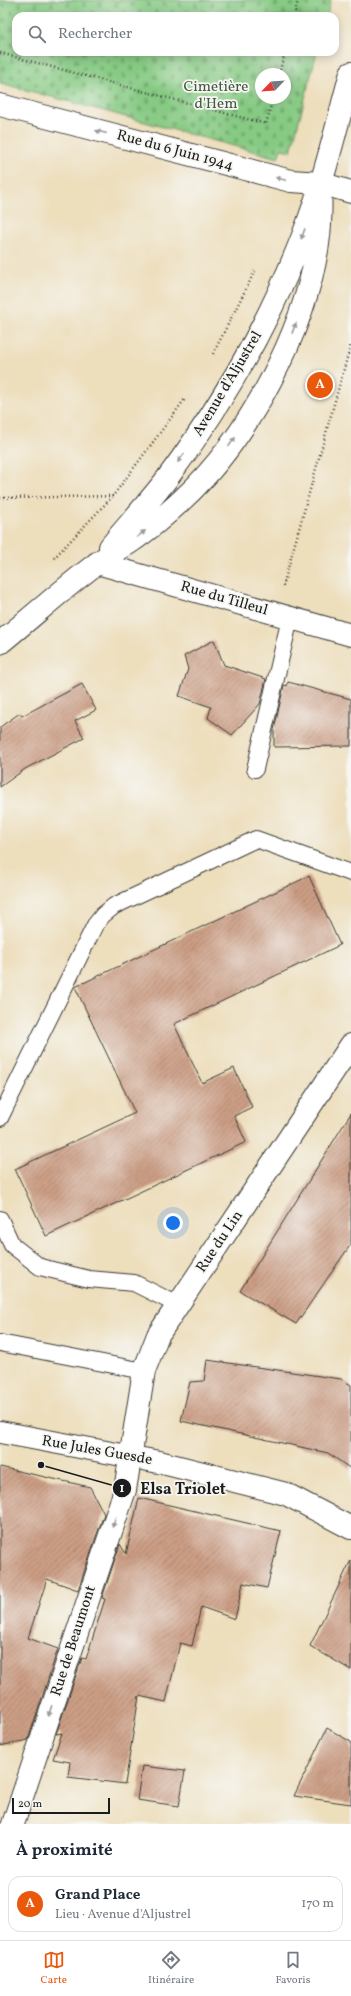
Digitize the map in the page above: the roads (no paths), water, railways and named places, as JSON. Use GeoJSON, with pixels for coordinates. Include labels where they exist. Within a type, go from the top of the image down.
{"type":"FeatureCollection","features":[{"type":"Feature","properties":{"kind":"street","name":"Avenue d'Aljustrel"},"geometry":{"type":"LineString","coordinates":[[97,563],[182,458],[242,365],[284,282],[302,237],[320,184],[351,72]]}},
{"type":"Feature","properties":{"kind":"street","name":"Rue du 6 Juin 1944"},"geometry":{"type":"LineString","coordinates":[[0,105],[291,181],[320,184],[351,192]]}},
{"type":"Feature","properties":{"kind":"street","name":"Avenue d'Aljustrel"},"geometry":{"type":"LineString","coordinates":[[0,643],[97,563],[131,542],[184,498],[215,464],[260,400],[279,364],[305,295],[318,245],[321,217],[320,184]]}},
{"type":"Feature","properties":{"kind":"street","name":"Rue du Tilleul"},"geometry":{"type":"LineString","coordinates":[[97,563],[351,635]]}},
{"type":"Feature","properties":{"kind":"street","name":"Rue du Lin"},"geometry":{"type":"LineString","coordinates":[[131,1457],[144,1372],[158,1335],[351,1045]]}},
{"type":"Feature","properties":{"kind":"street","name":"Rue Jules Guesde"},"geometry":{"type":"LineString","coordinates":[[0,1432],[159,1462],[286,1494],[351,1528]]}},
{"type":"Feature","properties":{"kind":"street","name":"Rue de Beaumont"},"geometry":{"type":"LineString","coordinates":[[13,1824],[124,1490],[131,1457]]}},
{"type":"Feature","properties":{"kind":"lane"},"geometry":{"type":"LineString","coordinates":[[256,769],[283,616]]}},
{"type":"Feature","properties":{"kind":"lane"},"geometry":{"type":"LineString","coordinates":[[0,1118],[95,924],[114,906],[256,839],[351,873]]}},
{"type":"Feature","properties":{"kind":"lane"},"geometry":{"type":"LineString","coordinates":[[0,1219],[12,1245],[40,1267],[89,1279],[134,1283],[178,1305]]}},
{"type":"Feature","properties":{"kind":"lane"},"geometry":{"type":"LineString","coordinates":[[0,1343],[144,1372]]}},
{"type":"Feature","properties":{"kind":"place","name":"Grand Place"},"geometry":{"type":"Point","coordinates":[320,385]}},
{"type":"Feature","properties":{"kind":"place","name":"Elsa Triolet"},"geometry":{"type":"Point","coordinates":[41,1465]}},
{"type":"Feature","properties":{"kind":"park label","name":"Cimetière d'Hem"},"geometry":{"type":"Point","coordinates":[216,96]}}]}
